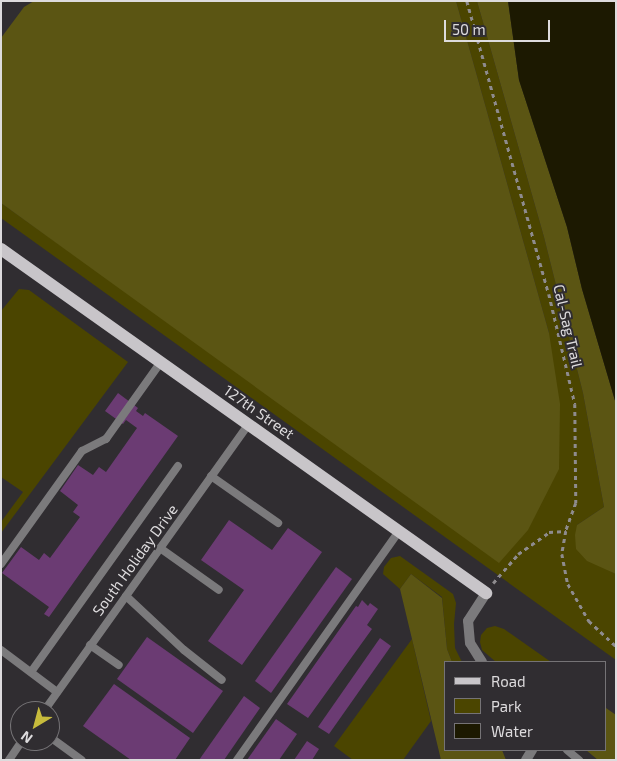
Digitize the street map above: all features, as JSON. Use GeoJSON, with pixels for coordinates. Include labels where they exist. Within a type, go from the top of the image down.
{"type":"FeatureCollection","features":[{"type":"Feature","properties":{"kind":"main road","name":"127th Street"},"geometry":{"type":"LineString","coordinates":[[1,248],[486,592]]}},
{"type":"Feature","properties":{"kind":"street"},"geometry":{"type":"LineString","coordinates":[[481,661],[470,643],[468,620],[486,592]]}},
{"type":"Feature","properties":{"kind":"lane"},"geometry":{"type":"LineString","coordinates":[[1,564],[82,451],[106,439],[161,362]]}},
{"type":"Feature","properties":{"kind":"lane","name":"South Holiday Drive"},"geometry":{"type":"LineString","coordinates":[[51,701],[249,424]]}},
{"type":"Feature","properties":{"kind":"lane"},"geometry":{"type":"LineString","coordinates":[[31,672],[178,466]]}},
{"type":"Feature","properties":{"kind":"lane"},"geometry":{"type":"LineString","coordinates":[[211,476],[278,523]]}},
{"type":"Feature","properties":{"kind":"lane"},"geometry":{"type":"LineString","coordinates":[[236,760],[399,531]]}},
{"type":"Feature","properties":{"kind":"lane"},"geometry":{"type":"LineString","coordinates":[[160,548],[220,590]]}},
{"type":"Feature","properties":{"kind":"lane"},"geometry":{"type":"LineString","coordinates":[[126,596],[184,650],[222,680]]}},
{"type":"Feature","properties":{"kind":"lane"},"geometry":{"type":"LineString","coordinates":[[90,646],[119,664]]}},
{"type":"Feature","properties":{"kind":"lane"},"geometry":{"type":"LineString","coordinates":[[1,650],[57,692]]}},
{"type":"Feature","properties":{"kind":"lane"},"geometry":{"type":"LineString","coordinates":[[60,744],[82,760]]}},
{"type":"Feature","properties":{"kind":"lane"},"geometry":{"type":"LineString","coordinates":[[568,751],[579,760]]}},
{"type":"Feature","properties":{"kind":"path","name":"Cal-Sag Trail"},"geometry":{"type":"LineString","coordinates":[[467,1],[549,294],[575,404],[576,503],[566,531],[562,554],[568,584],[589,621],[616,646]]}},
{"type":"Feature","properties":{"kind":"path"},"geometry":{"type":"LineString","coordinates":[[486,592],[518,554],[549,532],[566,531]]}},
{"type":"Feature","properties":{"kind":"green space"},"geometry":{"type":"Polygon","coordinates":[[[456,1],[477,1],[544,237],[583,393],[604,507],[577,525],[603,567],[616,574],[616,660],[1,218],[1,203],[216,356],[549,333],[456,1]]]}},
{"type":"Feature","properties":{"kind":"green space"},"geometry":{"type":"Polygon","coordinates":[[[19,289],[29,290],[128,362],[1,533],[1,522],[23,492],[1,477],[1,311],[19,289]]]}},
{"type":"Feature","properties":{"kind":"green space"},"geometry":{"type":"Polygon","coordinates":[[[400,556],[453,594],[456,603],[454,624],[455,648],[462,661],[452,661],[447,649],[442,597],[411,574],[400,589],[383,574],[384,567],[391,558],[400,556]]]}},
{"type":"Feature","properties":{"kind":"green space"},"geometry":{"type":"Polygon","coordinates":[[[495,626],[504,629],[550,661],[495,661],[482,650],[480,642],[481,635],[487,628],[495,626]]]}},
{"type":"Feature","properties":{"kind":"green space"},"geometry":{"type":"Polygon","coordinates":[[[412,639],[431,721],[403,760],[353,760],[334,746],[412,639]]]}},
{"type":"Feature","properties":{"kind":"shaded area"},"geometry":{"type":"Polygon","coordinates":[[[34,1],[456,1],[549,333],[560,404],[559,469],[528,530],[499,563],[1,203],[1,38],[24,7],[34,1]]]}},
{"type":"Feature","properties":{"kind":"shaded area"},"geometry":{"type":"Polygon","coordinates":[[[477,1],[508,1],[519,80],[567,227],[582,289],[616,404],[616,574],[587,561],[576,549],[575,535],[577,525],[604,507],[583,393],[544,237],[477,1]]]}},
{"type":"Feature","properties":{"kind":"shaded area"},"geometry":{"type":"Polygon","coordinates":[[[411,574],[442,598],[447,649],[452,661],[444,661],[444,751],[502,751],[506,760],[441,760],[400,589],[411,574]]]}},
{"type":"Feature","properties":{"kind":"shaded area"},"geometry":{"type":"Polygon","coordinates":[[[607,709],[616,715],[616,760],[598,760],[587,751],[607,751],[607,709]]]}},
{"type":"Feature","properties":{"kind":"water"},"geometry":{"type":"Polygon","coordinates":[[[508,1],[616,1],[616,404],[582,289],[567,227],[519,80],[508,1]]]}},
{"type":"Feature","properties":{"kind":"building"},"geometry":{"type":"Polygon","coordinates":[[[118,393],[138,408],[136,411],[143,416],[145,413],[178,436],[49,617],[44,614],[49,607],[2,573],[21,547],[39,560],[44,553],[50,558],[80,517],[73,512],[78,505],[60,491],[78,465],[93,475],[99,467],[106,472],[137,428],[126,420],[123,424],[105,411],[118,393]]]}},
{"type":"Feature","properties":{"kind":"building"},"geometry":{"type":"Polygon","coordinates":[[[229,520],[272,550],[288,528],[322,552],[242,665],[208,641],[244,590],[201,560],[229,520]]]}},
{"type":"Feature","properties":{"kind":"building"},"geometry":{"type":"Polygon","coordinates":[[[336,567],[352,579],[271,693],[255,681],[336,567]]]}},
{"type":"Feature","properties":{"kind":"building"},"geometry":{"type":"Polygon","coordinates":[[[362,600],[368,606],[370,603],[378,609],[367,625],[372,629],[308,718],[287,704],[362,600]]]}},
{"type":"Feature","properties":{"kind":"building"},"geometry":{"type":"Polygon","coordinates":[[[147,637],[223,691],[193,733],[117,679],[147,637]]]}},
{"type":"Feature","properties":{"kind":"building"},"geometry":{"type":"Polygon","coordinates":[[[380,638],[391,646],[329,734],[318,727],[380,638]]]}},
{"type":"Feature","properties":{"kind":"building"},"geometry":{"type":"Polygon","coordinates":[[[114,684],[190,738],[175,760],[131,760],[83,726],[114,684]]]}},
{"type":"Feature","properties":{"kind":"building"},"geometry":{"type":"Polygon","coordinates":[[[244,696],[260,708],[224,760],[199,760],[244,696]]]}},
{"type":"Feature","properties":{"kind":"building"},"geometry":{"type":"Polygon","coordinates":[[[276,719],[297,734],[279,760],[247,760],[276,719]]]}},
{"type":"Feature","properties":{"kind":"building"},"geometry":{"type":"Polygon","coordinates":[[[307,741],[319,749],[312,760],[294,760],[307,741]]]}}]}
